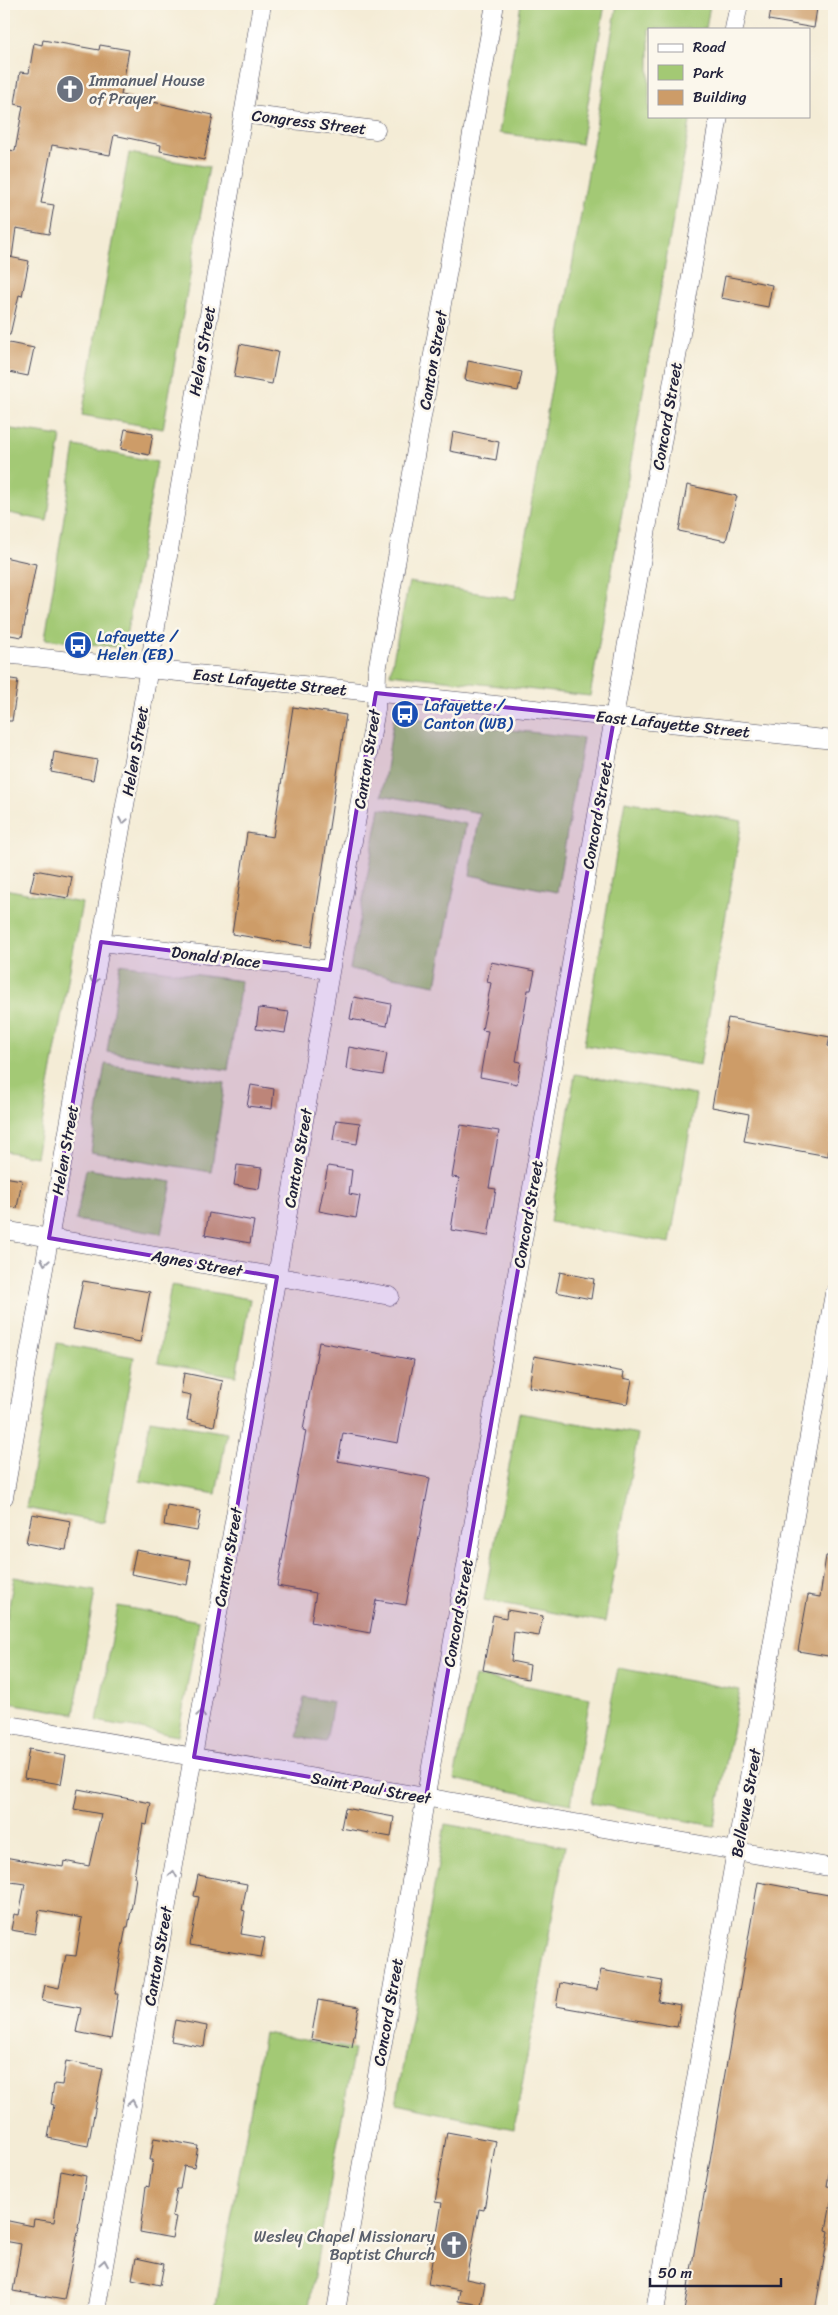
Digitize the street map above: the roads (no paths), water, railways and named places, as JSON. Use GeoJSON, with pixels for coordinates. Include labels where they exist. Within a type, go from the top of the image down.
{"type":"FeatureCollection","features":[{"type":"Feature","properties":{"kind":"street","name":"Helen Street"},"geometry":{"type":"LineString","coordinates":[[4,1497],[262,4]]}},
{"type":"Feature","properties":{"kind":"street","name":"Canton Street"},"geometry":{"type":"LineString","coordinates":[[96,2311],[376,709],[377,671],[496,4]]}},
{"type":"Feature","properties":{"kind":"street"},"geometry":{"type":"LineString","coordinates":[[734,28],[739,4]]}},
{"type":"Feature","properties":{"kind":"street","name":"Congress Street"},"geometry":{"type":"LineString","coordinates":[[243,114],[376,130]]}},
{"type":"Feature","properties":{"kind":"street","name":"Concord Street"},"geometry":{"type":"LineString","coordinates":[[336,2311],[719,118]]}},
{"type":"Feature","properties":{"kind":"street","name":"East Lafayette Street"},"geometry":{"type":"LineString","coordinates":[[4,654],[376,692],[614,719],[834,740]]}},
{"type":"Feature","properties":{"kind":"street","name":"Donald Place"},"geometry":{"type":"LineString","coordinates":[[101,942],[330,970]]}},
{"type":"Feature","properties":{"kind":"street","name":"Agnes Street"},"geometry":{"type":"LineString","coordinates":[[4,1230],[390,1296]]}},
{"type":"Feature","properties":{"kind":"street","name":"Bellevue Street"},"geometry":{"type":"LineString","coordinates":[[655,2311],[834,1294]]}},
{"type":"Feature","properties":{"kind":"street","name":"Saint Paul Street"},"geometry":{"type":"LineString","coordinates":[[4,1724],[834,1868]]}},
{"type":"Feature","properties":{"kind":"place","name":"Immanuel House of Prayer"},"geometry":{"type":"Point","coordinates":[70,89]}},
{"type":"Feature","properties":{"kind":"place","name":"Lafayette / Helen (EB)"},"geometry":{"type":"Point","coordinates":[78,645]}},
{"type":"Feature","properties":{"kind":"place","name":"Lafayette / Canton (WB)"},"geometry":{"type":"Point","coordinates":[405,714]}},
{"type":"Feature","properties":{"kind":"place","name":"Wesley Chapel Missionary Baptist Church"},"geometry":{"type":"Point","coordinates":[454,2245]}}]}
